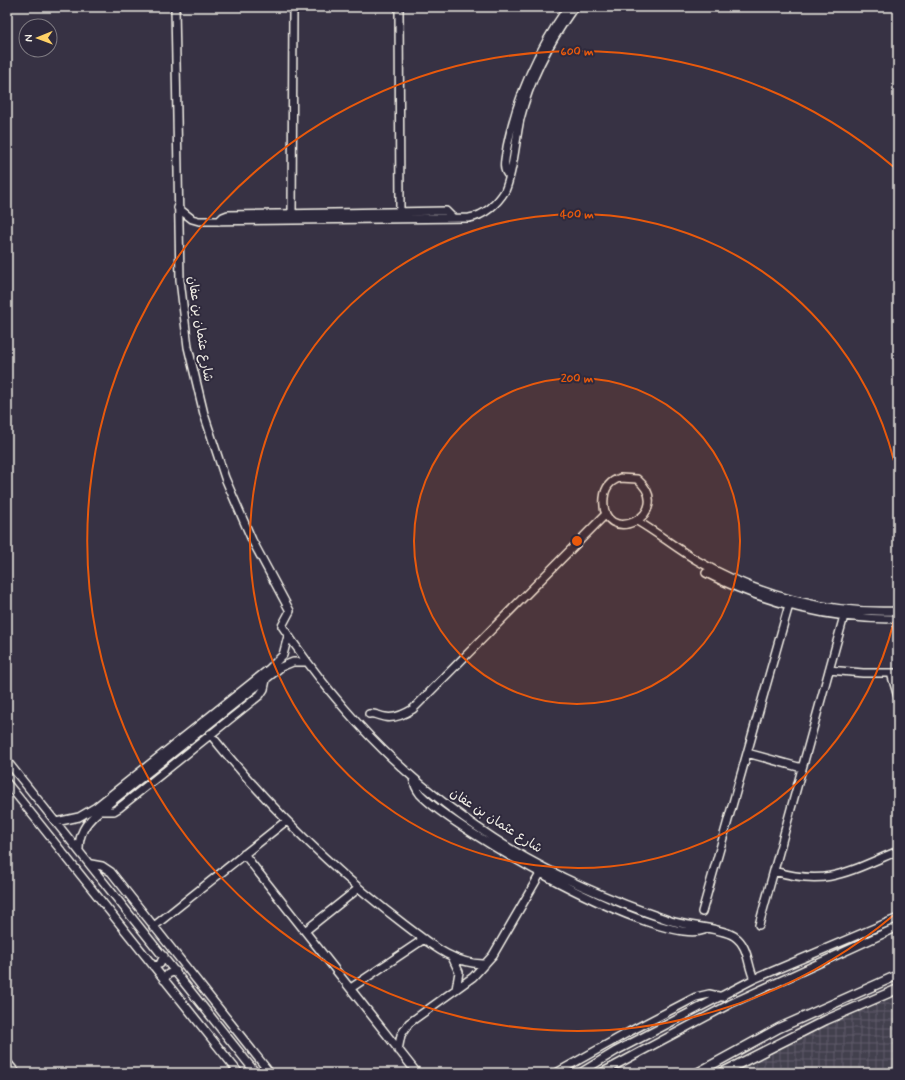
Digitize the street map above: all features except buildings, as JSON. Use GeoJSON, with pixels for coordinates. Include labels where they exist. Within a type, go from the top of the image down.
{"type":"FeatureCollection","features":[{"type":"Feature","properties":{"kind":"street","name":"شارع عثمان بن عفان"},"geometry":{"type":"LineString","coordinates":[[175,7],[178,208],[180,280],[183,314],[190,354],[204,414],[216,453],[238,510],[258,552],[290,611],[282,626],[306,662],[368,736],[390,758],[414,778],[485,832],[562,877],[644,912],[683,925],[726,932],[740,942],[746,953],[754,980]]}},
{"type":"Feature","properties":{"kind":"street"},"geometry":{"type":"LineString","coordinates":[[292,217],[293,7]]}},
{"type":"Feature","properties":{"kind":"street"},"geometry":{"type":"LineString","coordinates":[[399,7],[400,212]]}},
{"type":"Feature","properties":{"kind":"street"},"geometry":{"type":"LineString","coordinates":[[509,176],[504,168],[506,151],[522,91],[539,54],[568,7]]}},
{"type":"Feature","properties":{"kind":"street"},"geometry":{"type":"LineString","coordinates":[[178,208],[195,221],[219,221],[228,215],[453,218],[474,217],[485,213],[502,195],[507,186],[522,113],[532,81],[557,32],[574,7]]}},
{"type":"Feature","properties":{"kind":"street"},"geometry":{"type":"LineString","coordinates":[[292,217],[446,211],[453,218]]}},
{"type":"Feature","properties":{"kind":"street"},"geometry":{"type":"LineString","coordinates":[[620,478],[637,479],[643,484],[649,499],[646,513],[637,522],[623,525],[616,524],[606,515],[603,508],[605,492],[611,483],[620,478]]}},
{"type":"Feature","properties":{"kind":"street"},"geometry":{"type":"LineString","coordinates":[[369,714],[374,713],[385,717],[396,717],[413,709],[606,515]]}},
{"type":"Feature","properties":{"kind":"street"},"geometry":{"type":"LineString","coordinates":[[637,522],[708,567],[760,590],[796,600],[835,608],[865,611],[898,611]]}},
{"type":"Feature","properties":{"kind":"street"},"geometry":{"type":"LineString","coordinates":[[706,573],[747,592],[789,605],[844,616],[898,618]]}},
{"type":"Feature","properties":{"kind":"street"},"geometry":{"type":"LineString","coordinates":[[702,912],[789,605]]}},
{"type":"Feature","properties":{"kind":"street"},"geometry":{"type":"LineString","coordinates":[[759,925],[844,616]]}},
{"type":"Feature","properties":{"kind":"street"},"geometry":{"type":"LineString","coordinates":[[56,822],[79,817],[96,807],[269,669],[283,655],[288,636]]}},
{"type":"Feature","properties":{"kind":"street"},"geometry":{"type":"LineString","coordinates":[[78,850],[80,837],[84,828],[101,811],[289,663],[306,662]]}},
{"type":"Feature","properties":{"kind":"street"},"geometry":{"type":"LineString","coordinates":[[829,670],[895,673],[898,697]]}},
{"type":"Feature","properties":{"kind":"street"},"geometry":{"type":"LineString","coordinates":[[101,811],[114,811],[119,808],[260,695],[264,689],[266,680]]}},
{"type":"Feature","properties":{"kind":"street"},"geometry":{"type":"LineString","coordinates":[[210,734],[286,821],[359,888],[424,939],[452,957],[468,963],[485,964]]}},
{"type":"Feature","properties":{"kind":"street"},"geometry":{"type":"LineString","coordinates":[[747,753],[802,768]]}},
{"type":"Feature","properties":{"kind":"street"},"geometry":{"type":"LineString","coordinates":[[7,761],[78,850],[91,864],[256,1073]]}},
{"type":"Feature","properties":{"kind":"street"},"geometry":{"type":"LineString","coordinates":[[414,778],[416,789],[424,798],[478,837],[540,874],[636,918],[682,932],[694,932],[706,929]]}},
{"type":"Feature","properties":{"kind":"street"},"geometry":{"type":"LineString","coordinates":[[7,783],[239,1073]]}},
{"type":"Feature","properties":{"kind":"street"},"geometry":{"type":"LineString","coordinates":[[153,927],[286,821]]}},
{"type":"Feature","properties":{"kind":"street"},"geometry":{"type":"LineString","coordinates":[[774,871],[799,878],[830,877],[898,851]]}},
{"type":"Feature","properties":{"kind":"street"},"geometry":{"type":"LineString","coordinates":[[244,854],[417,1073]]}},
{"type":"Feature","properties":{"kind":"street"},"geometry":{"type":"LineString","coordinates":[[91,864],[102,866],[111,872],[270,1073]]}},
{"type":"Feature","properties":{"kind":"street"},"geometry":{"type":"LineString","coordinates":[[398,1050],[405,1026],[473,977],[485,964],[500,944],[540,874]]}},
{"type":"Feature","properties":{"kind":"street"},"geometry":{"type":"LineString","coordinates":[[305,931],[359,888]]}},
{"type":"Feature","properties":{"kind":"street"},"geometry":{"type":"LineString","coordinates":[[580,1073],[616,1051],[754,980],[898,918]]}},
{"type":"Feature","properties":{"kind":"street"},"geometry":{"type":"LineString","coordinates":[[601,1073],[730,1004],[898,927]]}},
{"type":"Feature","properties":{"kind":"street"},"geometry":{"type":"LineString","coordinates":[[351,988],[424,939]]}},
{"type":"Feature","properties":{"kind":"street"},"geometry":{"type":"LineString","coordinates":[[153,966],[160,964],[164,956]]}},
{"type":"Feature","properties":{"kind":"street"},"geometry":{"type":"LineString","coordinates":[[452,957],[459,972],[456,989]]}},
{"type":"Feature","properties":{"kind":"street"},"geometry":{"type":"LineString","coordinates":[[164,980],[168,974],[176,971]]}},
{"type":"Feature","properties":{"kind":"street"},"geometry":{"type":"LineString","coordinates":[[697,1073],[805,1015],[898,976]]}},
{"type":"Feature","properties":{"kind":"street"},"geometry":{"type":"LineString","coordinates":[[721,1073],[826,1020],[898,989]]}},
{"type":"Feature","properties":{"kind":"street"},"geometry":{"type":"LineString","coordinates":[[556,1073],[639,1026],[696,997],[709,994],[723,997]]}},
{"type":"Feature","properties":{"kind":"street"},"geometry":{"type":"LineString","coordinates":[[7,1062],[16,1073]]}},
{"type":"Feature","properties":{"kind":"shaded area"},"geometry":{"type":"Polygon","coordinates":[[[898,982],[898,1073],[712,1073],[821,1015],[898,982]]]}}]}
